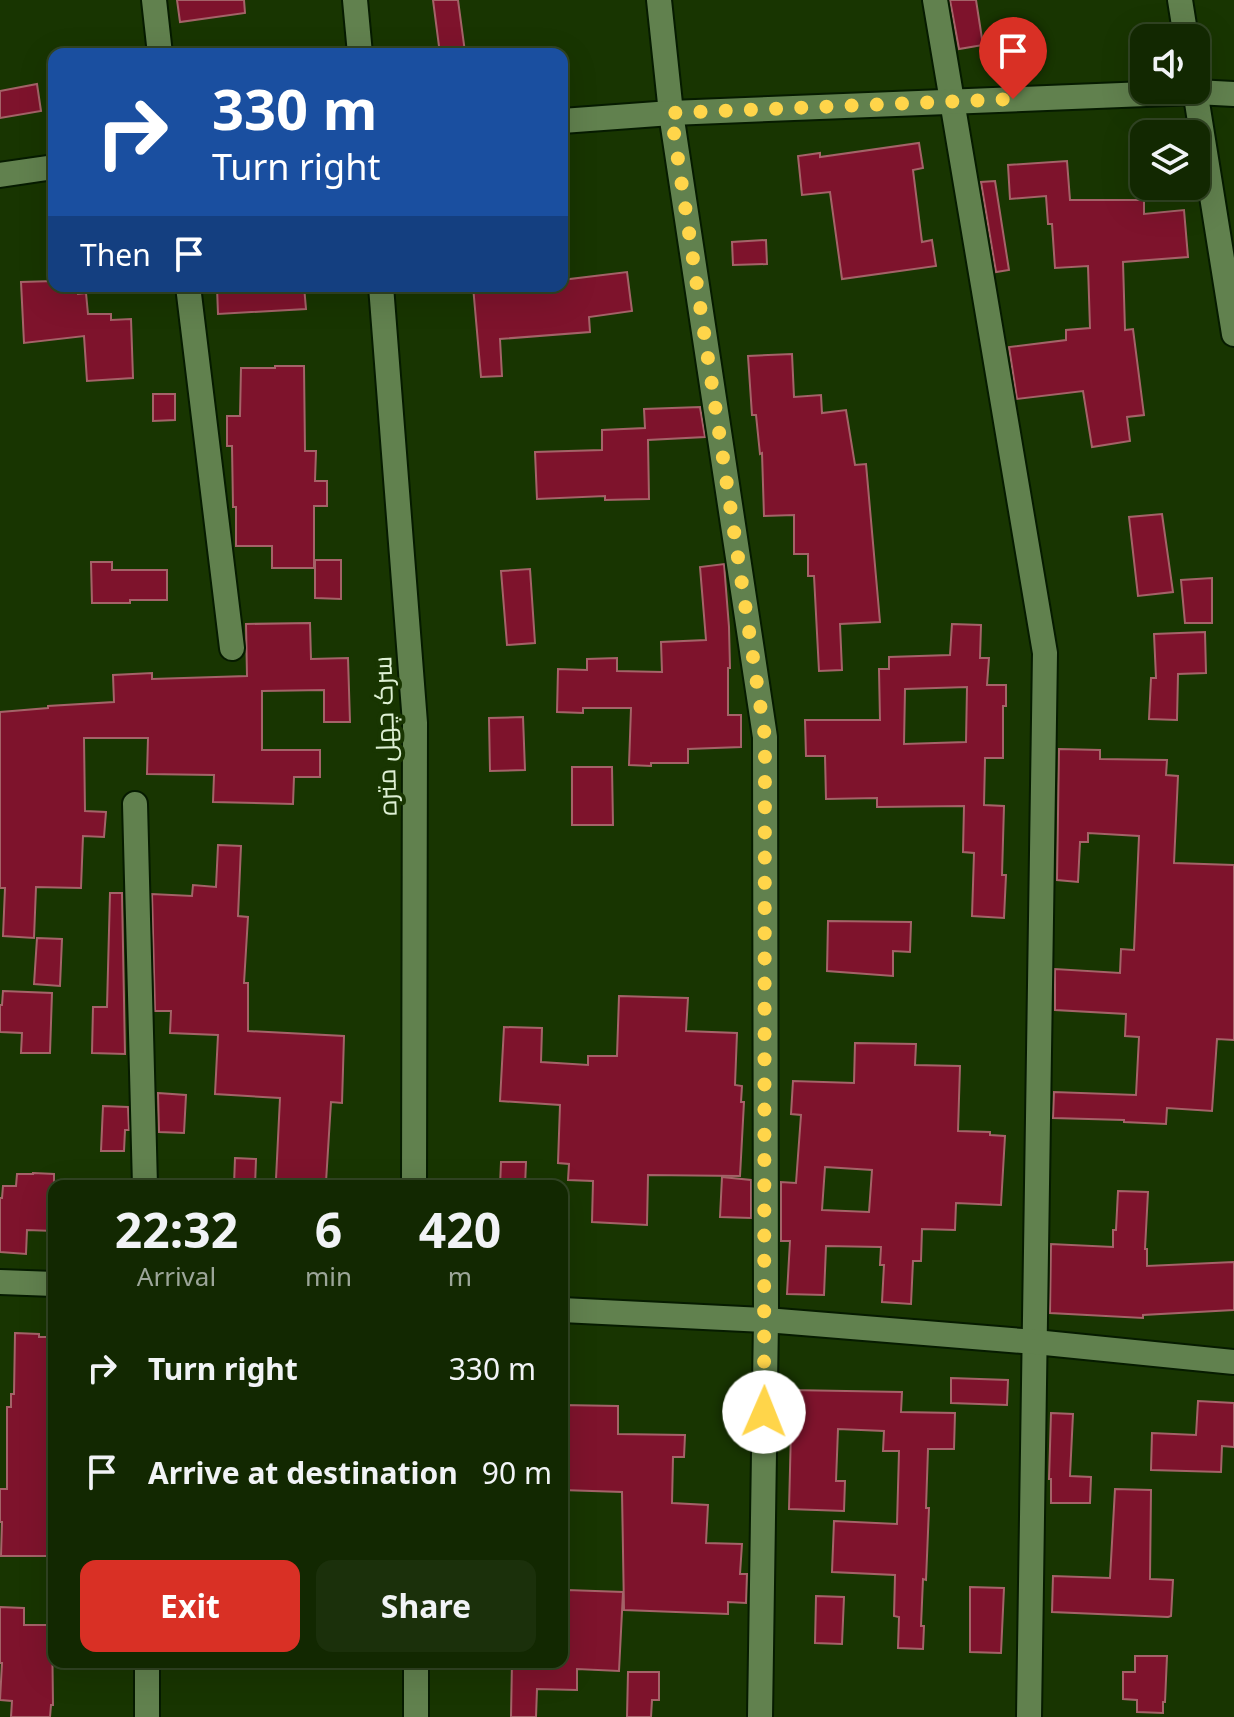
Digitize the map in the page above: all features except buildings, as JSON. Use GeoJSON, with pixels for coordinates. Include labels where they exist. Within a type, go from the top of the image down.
{"type":"FeatureCollection","features":[{"type":"Feature","properties":{"kind":"street"},"geometry":{"type":"LineString","coordinates":[[154,0],[159,48]]}},
{"type":"Feature","properties":{"kind":"street"},"geometry":{"type":"LineString","coordinates":[[355,0],[359,48]]}},
{"type":"Feature","properties":{"kind":"street"},"geometry":{"type":"LineString","coordinates":[[659,0],[671,113],[765,737],[766,1320],[760,1717]]}},
{"type":"Feature","properties":{"kind":"street"},"geometry":{"type":"LineString","coordinates":[[935,0],[1045,653],[1029,1717]]}},
{"type":"Feature","properties":{"kind":"street"},"geometry":{"type":"LineString","coordinates":[[1180,0],[1184,24]]}},
{"type":"Feature","properties":{"kind":"street"},"geometry":{"type":"LineString","coordinates":[[1210,92],[1234,94]]}},
{"type":"Feature","properties":{"kind":"street"},"geometry":{"type":"LineString","coordinates":[[568,121],[671,113],[1130,94]]}},
{"type":"Feature","properties":{"kind":"street"},"geometry":{"type":"LineString","coordinates":[[1198,104],[1234,334]]}},
{"type":"Feature","properties":{"kind":"street"},"geometry":{"type":"LineString","coordinates":[[0,175],[48,168]]}},
{"type":"Feature","properties":{"kind":"street"},"geometry":{"type":"LineString","coordinates":[[189,292],[232,648]]}},
{"type":"Feature","properties":{"kind":"street","name":"سرک چهل متره"},"geometry":{"type":"LineString","coordinates":[[381,292],[415,723],[414,1180]]}},
{"type":"Feature","properties":{"kind":"street"},"geometry":{"type":"LineString","coordinates":[[135,804],[145,1180]]}},
{"type":"Feature","properties":{"kind":"street"},"geometry":{"type":"LineString","coordinates":[[0,1282],[48,1284]]}},
{"type":"Feature","properties":{"kind":"street"},"geometry":{"type":"LineString","coordinates":[[568,1310],[766,1320],[1234,1362]]}},
{"type":"Feature","properties":{"kind":"street"},"geometry":{"type":"LineString","coordinates":[[147,1668],[147,1717]]}},
{"type":"Feature","properties":{"kind":"street"},"geometry":{"type":"LineString","coordinates":[[416,1668],[416,1717]]}},
{"type":"Feature","properties":{"kind":"route"},"geometry":{"type":"LineString","coordinates":[[764,1412],[765,737],[671,113],[1013,99]]}}]}
